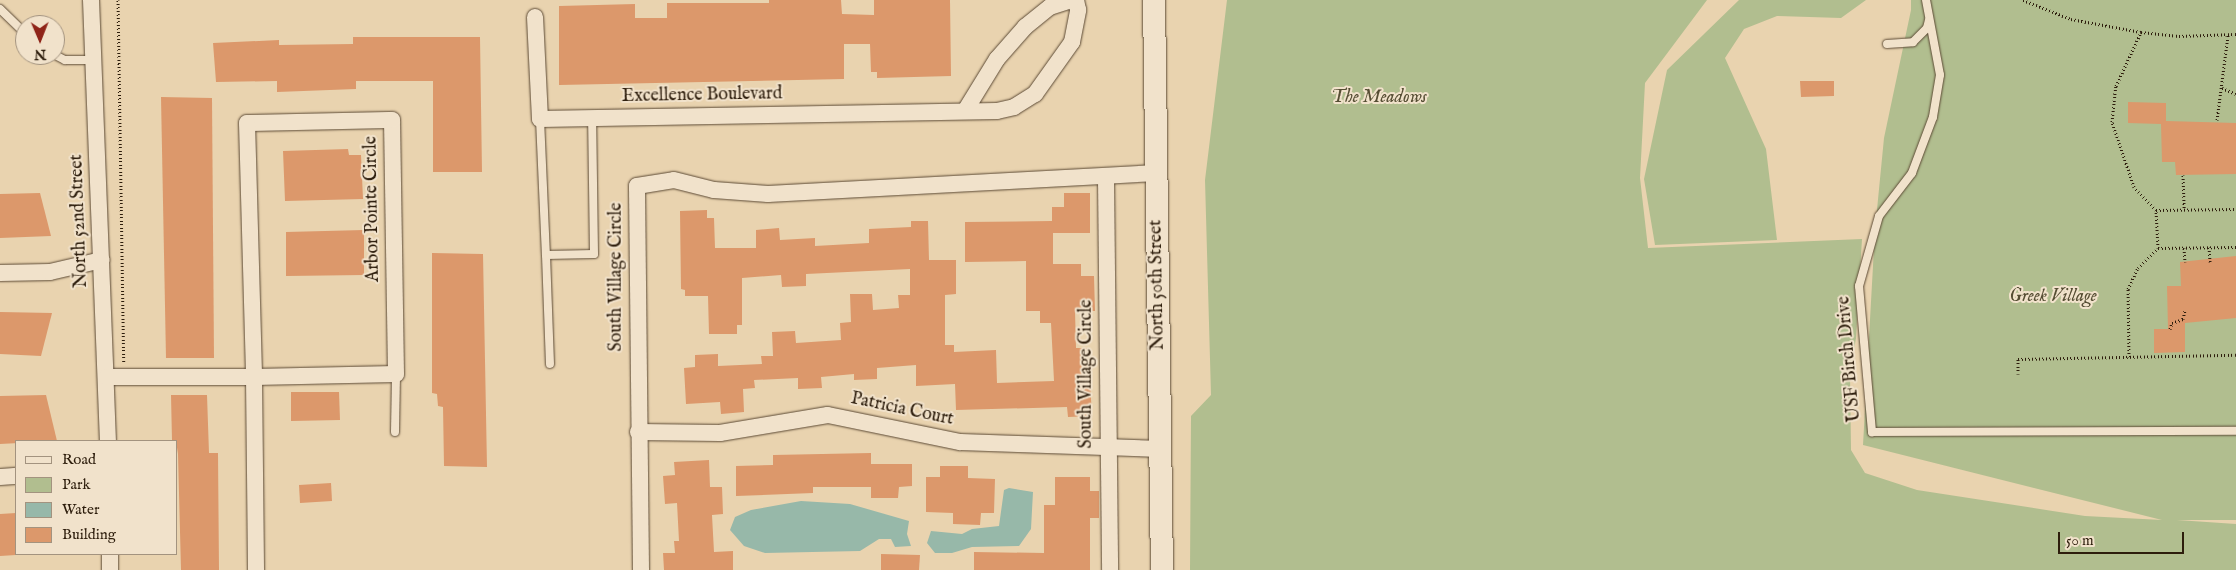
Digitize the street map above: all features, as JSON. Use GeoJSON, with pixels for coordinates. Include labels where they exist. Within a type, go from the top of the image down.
{"type":"FeatureCollection","features":[{"type":"Feature","properties":{"kind":"street","name":"North 52nd Street"},"geometry":{"type":"LineString","coordinates":[[91,0],[108,440]]}},
{"type":"Feature","properties":{"kind":"street"},"geometry":{"type":"LineString","coordinates":[[965,111],[997,60],[1025,27],[1050,7],[1071,0]]}},
{"type":"Feature","properties":{"kind":"street","name":"Excellence Boulevard"},"geometry":{"type":"LineString","coordinates":[[540,119],[965,111],[1014,107],[1035,94],[1072,42],[1078,10],[1076,0]]}},
{"type":"Feature","properties":{"kind":"street","name":"North 50th Street"},"geometry":{"type":"LineString","coordinates":[[1154,0],[1162,570]]}},
{"type":"Feature","properties":{"kind":"street"},"geometry":{"type":"LineString","coordinates":[[535,17],[540,119]]}},
{"type":"Feature","properties":{"kind":"street","name":"Arbor Pointe Circle"},"geometry":{"type":"LineString","coordinates":[[256,570],[254,377],[247,123],[392,120],[396,374]]}},
{"type":"Feature","properties":{"kind":"street","name":"South Village Circle"},"geometry":{"type":"LineString","coordinates":[[641,570],[638,432],[637,186],[674,180],[714,190],[768,194],[1106,178],[1157,173]]}},
{"type":"Feature","properties":{"kind":"street","name":"South Village Circle"},"geometry":{"type":"LineString","coordinates":[[1106,178],[1107,448],[1110,570]]}},
{"type":"Feature","properties":{"kind":"street"},"geometry":{"type":"LineString","coordinates":[[0,273],[50,272],[102,260]]}},
{"type":"Feature","properties":{"kind":"street"},"geometry":{"type":"LineString","coordinates":[[107,377],[254,377],[396,374]]}},
{"type":"Feature","properties":{"kind":"street","name":"Patricia Court"},"geometry":{"type":"LineString","coordinates":[[638,432],[720,433],[828,415],[960,442],[1160,449]]}},
{"type":"Feature","properties":{"kind":"street"},"geometry":{"type":"LineString","coordinates":[[0,476],[15,476]]}},
{"type":"Feature","properties":{"kind":"street"},"geometry":{"type":"LineString","coordinates":[[110,555],[110,570]]}},
{"type":"Feature","properties":{"kind":"lane","name":"USF Birch Drive"},"geometry":{"type":"LineString","coordinates":[[1926,0],[1940,75],[1933,117],[1912,173],[1879,216],[1859,286],[1872,432],[2236,431]]}},
{"type":"Feature","properties":{"kind":"lane"},"geometry":{"type":"LineString","coordinates":[[0,9],[15,23]]}},
{"type":"Feature","properties":{"kind":"lane"},"geometry":{"type":"LineString","coordinates":[[1887,44],[1913,42],[1927,28],[1930,18]]}},
{"type":"Feature","properties":{"kind":"lane"},"geometry":{"type":"LineString","coordinates":[[65,60],[93,60]]}},
{"type":"Feature","properties":{"kind":"lane"},"geometry":{"type":"LineString","coordinates":[[546,255],[594,254],[592,118]]}},
{"type":"Feature","properties":{"kind":"lane"},"geometry":{"type":"LineString","coordinates":[[540,119],[550,364]]}},
{"type":"Feature","properties":{"kind":"lane"},"geometry":{"type":"LineString","coordinates":[[395,432],[396,374]]}},
{"type":"Feature","properties":{"kind":"path"},"geometry":{"type":"LineString","coordinates":[[118,0],[124,377]]}},
{"type":"Feature","properties":{"kind":"path"},"geometry":{"type":"LineString","coordinates":[[2023,0],[2071,19],[2141,32],[2236,34]]}},
{"type":"Feature","properties":{"kind":"path"},"geometry":{"type":"LineString","coordinates":[[2141,32],[2116,86],[2112,122],[2134,187],[2156,210],[2158,248]]}},
{"type":"Feature","properties":{"kind":"path"},"geometry":{"type":"LineString","coordinates":[[2218,120],[2228,35]]}},
{"type":"Feature","properties":{"kind":"path"},"geometry":{"type":"LineString","coordinates":[[2222,88],[2236,94]]}},
{"type":"Feature","properties":{"kind":"path"},"geometry":{"type":"LineString","coordinates":[[2183,175],[2184,210]]}},
{"type":"Feature","properties":{"kind":"path"},"geometry":{"type":"LineString","coordinates":[[2156,210],[2236,209]]}},
{"type":"Feature","properties":{"kind":"path"},"geometry":{"type":"LineString","coordinates":[[2210,247],[2210,262]]}},
{"type":"Feature","properties":{"kind":"path"},"geometry":{"type":"LineString","coordinates":[[2129,357],[2128,289],[2138,268],[2158,248],[2236,247]]}},
{"type":"Feature","properties":{"kind":"path"},"geometry":{"type":"LineString","coordinates":[[2184,248],[2185,262]]}},
{"type":"Feature","properties":{"kind":"path"},"geometry":{"type":"LineString","coordinates":[[2170,329],[2172,323],[2183,319],[2184,310]]}},
{"type":"Feature","properties":{"kind":"path"},"geometry":{"type":"LineString","coordinates":[[2018,374],[2018,359],[2236,355]]}},
{"type":"Feature","properties":{"kind":"green space"},"geometry":{"type":"Polygon","coordinates":[[[1227,0],[1707,0],[1645,83],[1640,178],[1648,248],[1862,239],[1856,338],[1850,373],[1851,450],[1865,473],[1917,490],[2085,516],[2162,520],[1863,445],[1875,230],[1884,138],[1911,10],[1911,0],[2236,0],[2236,520],[2177,520],[2236,524],[2236,570],[1190,570],[1191,416],[1211,395],[1205,180],[1227,0]]]}},
{"type":"Feature","properties":{"kind":"green space"},"geometry":{"type":"Polygon","coordinates":[[[1739,0],[1866,0],[1841,18],[1777,16],[1744,29],[1725,58],[1766,149],[1777,240],[1655,245],[1644,179],[1667,70],[1739,0]]]}},
{"type":"Feature","properties":{"kind":"water"},"geometry":{"type":"Polygon","coordinates":[[[1009,488],[1033,492],[1031,529],[1019,546],[972,547],[952,553],[935,553],[927,543],[931,531],[962,534],[972,529],[999,526],[1004,490],[1009,488]]]}},
{"type":"Feature","properties":{"kind":"water"},"geometry":{"type":"Polygon","coordinates":[[[801,501],[850,504],[909,521],[907,534],[911,546],[895,547],[891,539],[879,539],[860,551],[765,553],[744,546],[730,530],[735,517],[751,510],[801,501]]]}},
{"type":"Feature","properties":{"kind":"building"},"geometry":{"type":"Polygon","coordinates":[[[769,0],[841,0],[842,14],[874,15],[874,0],[950,0],[951,76],[877,78],[877,72],[871,72],[870,44],[844,44],[844,79],[559,85],[559,6],[635,4],[635,18],[667,18],[667,3],[769,3],[769,0]]]}},
{"type":"Feature","properties":{"kind":"building"},"geometry":{"type":"Polygon","coordinates":[[[353,37],[480,37],[482,172],[433,172],[433,81],[356,81],[356,89],[277,92],[277,81],[216,82],[213,43],[279,40],[279,45],[353,44],[353,37]]]}},
{"type":"Feature","properties":{"kind":"building"},"geometry":{"type":"Polygon","coordinates":[[[1800,81],[1834,81],[1834,96],[1801,97],[1800,81]]]}},
{"type":"Feature","properties":{"kind":"building"},"geometry":{"type":"Polygon","coordinates":[[[161,97],[212,98],[214,358],[166,358],[161,97]]]}},
{"type":"Feature","properties":{"kind":"building"},"geometry":{"type":"Polygon","coordinates":[[[2128,102],[2166,103],[2166,121],[2236,123],[2236,174],[2176,175],[2175,162],[2162,162],[2161,124],[2128,123],[2128,102]]]}},
{"type":"Feature","properties":{"kind":"building"},"geometry":{"type":"Polygon","coordinates":[[[348,149],[349,155],[361,155],[363,199],[285,201],[283,151],[348,149]]]}},
{"type":"Feature","properties":{"kind":"building"},"geometry":{"type":"Polygon","coordinates":[[[40,193],[51,236],[0,238],[0,194],[40,193]]]}},
{"type":"Feature","properties":{"kind":"building"},"geometry":{"type":"Polygon","coordinates":[[[1064,193],[1090,193],[1090,233],[1053,233],[1053,264],[1081,264],[1081,276],[1094,276],[1095,311],[1075,311],[1076,348],[1088,348],[1092,416],[1068,417],[1067,407],[956,410],[955,384],[916,386],[916,365],[877,368],[877,379],[854,380],[854,374],[821,377],[822,388],[798,389],[798,378],[754,380],[755,388],[743,389],[744,412],[721,414],[720,402],[686,404],[684,368],[695,367],[695,355],[718,354],[718,366],[762,364],[761,356],[773,356],[772,332],[795,331],[796,343],[841,340],[840,323],[851,322],[850,294],[872,294],[873,310],[899,308],[898,295],[910,295],[910,269],[806,274],[806,286],[782,287],[781,275],[742,278],[742,325],[737,325],[737,334],[709,334],[708,296],[685,296],[685,290],[681,289],[680,211],[707,210],[707,218],[714,218],[715,248],[756,248],[756,230],[779,228],[780,240],[815,238],[815,246],[869,243],[869,229],[911,227],[911,221],[928,221],[929,260],[956,260],[956,294],[945,295],[945,345],[954,345],[954,352],[996,350],[997,383],[1054,381],[1051,323],[1040,323],[1040,311],[1026,311],[1026,261],[965,262],[965,222],[1052,221],[1052,207],[1064,207],[1064,193]]]}},
{"type":"Feature","properties":{"kind":"building"},"geometry":{"type":"Polygon","coordinates":[[[364,230],[364,275],[286,276],[286,232],[364,230]]]}},
{"type":"Feature","properties":{"kind":"building"},"geometry":{"type":"Polygon","coordinates":[[[432,253],[483,254],[487,467],[444,466],[443,407],[438,406],[437,394],[432,393],[432,253]]]}},
{"type":"Feature","properties":{"kind":"building"},"geometry":{"type":"Polygon","coordinates":[[[2236,256],[2236,318],[2185,323],[2185,352],[2154,353],[2154,329],[2168,329],[2167,286],[2181,286],[2180,262],[2236,256]]]}},
{"type":"Feature","properties":{"kind":"building"},"geometry":{"type":"Polygon","coordinates":[[[0,312],[52,313],[41,356],[0,354],[0,312]]]}},
{"type":"Feature","properties":{"kind":"building"},"geometry":{"type":"Polygon","coordinates":[[[291,392],[339,392],[340,420],[291,421],[291,392]]]}},
{"type":"Feature","properties":{"kind":"building"},"geometry":{"type":"Polygon","coordinates":[[[46,395],[57,440],[15,440],[15,443],[0,444],[0,396],[46,395]]]}},
{"type":"Feature","properties":{"kind":"building"},"geometry":{"type":"Polygon","coordinates":[[[171,395],[207,395],[209,453],[218,453],[219,570],[181,570],[178,440],[172,440],[171,395]]]}},
{"type":"Feature","properties":{"kind":"building"},"geometry":{"type":"Polygon","coordinates":[[[871,453],[871,464],[912,464],[912,486],[899,487],[898,498],[871,498],[871,487],[813,487],[813,493],[736,496],[736,466],[773,465],[773,455],[871,453]]]}},
{"type":"Feature","properties":{"kind":"building"},"geometry":{"type":"Polygon","coordinates":[[[709,460],[710,487],[722,487],[723,514],[712,515],[714,552],[733,551],[733,570],[664,570],[663,553],[675,553],[674,541],[679,541],[677,503],[665,504],[663,476],[675,475],[674,462],[709,460]]]}},
{"type":"Feature","properties":{"kind":"building"},"geometry":{"type":"Polygon","coordinates":[[[940,466],[968,466],[968,478],[995,479],[994,513],[981,513],[980,525],[953,524],[953,513],[926,512],[926,477],[940,477],[940,466]]]}},
{"type":"Feature","properties":{"kind":"building"},"geometry":{"type":"Polygon","coordinates":[[[1055,477],[1090,477],[1090,491],[1099,491],[1099,518],[1090,518],[1090,570],[974,570],[974,552],[1044,553],[1044,505],[1055,505],[1055,477]]]}},
{"type":"Feature","properties":{"kind":"building"},"geometry":{"type":"Polygon","coordinates":[[[331,483],[332,501],[300,503],[299,485],[331,483]]]}},
{"type":"Feature","properties":{"kind":"building"},"geometry":{"type":"Polygon","coordinates":[[[15,513],[16,555],[0,556],[0,514],[15,513]]]}},
{"type":"Feature","properties":{"kind":"building"},"geometry":{"type":"Polygon","coordinates":[[[881,554],[920,555],[919,570],[881,570],[881,554]]]}},
{"type":"Feature","properties":{"kind":"park label","name":"The Meadows"},"geometry":{"type":"Point","coordinates":[1379,98]}},
{"type":"Feature","properties":{"kind":"park label","name":"Greek Village"},"geometry":{"type":"Point","coordinates":[2053,297]}}]}
